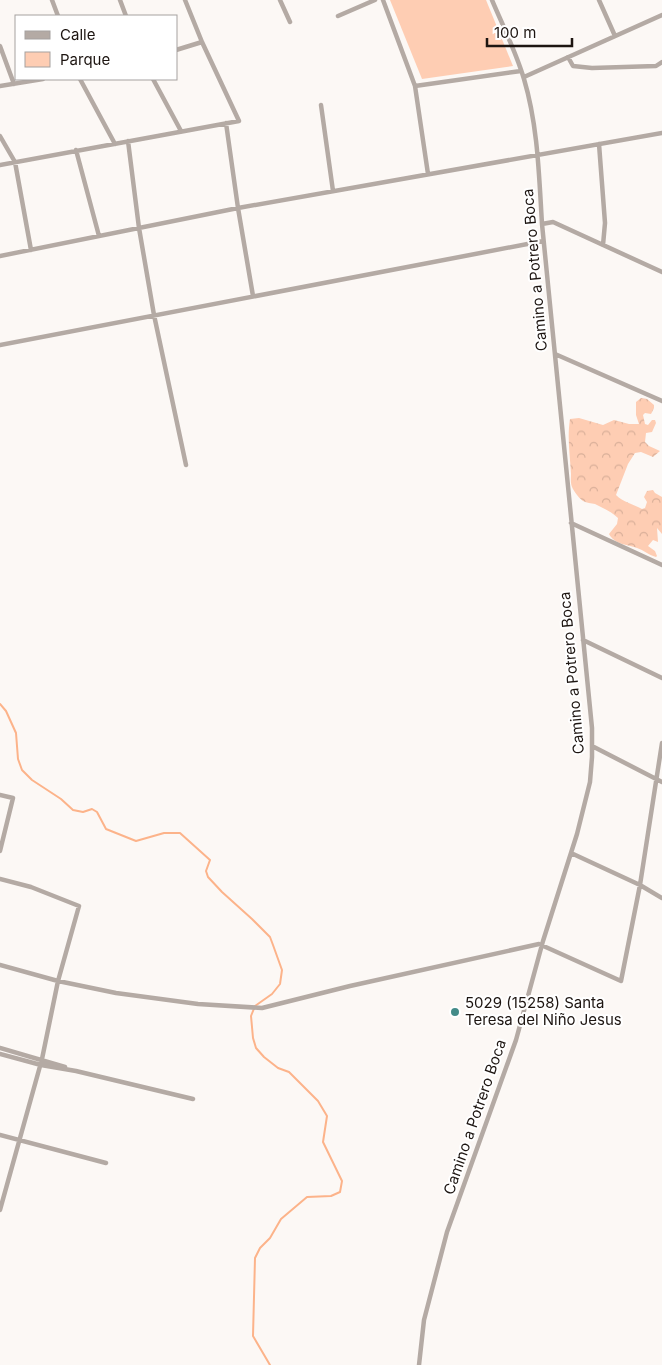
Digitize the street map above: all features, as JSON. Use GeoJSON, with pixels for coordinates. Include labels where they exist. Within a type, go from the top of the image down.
{"type":"FeatureCollection","features":[{"type":"Feature","properties":{"kind":"street"},"geometry":{"type":"LineString","coordinates":[[52,0],[58,15]]}},
{"type":"Feature","properties":{"kind":"street"},"geometry":{"type":"LineString","coordinates":[[120,0],[126,15]]}},
{"type":"Feature","properties":{"kind":"street"},"geometry":{"type":"LineString","coordinates":[[0,165],[239,121],[202,42],[185,0]]}},
{"type":"Feature","properties":{"kind":"street"},"geometry":{"type":"LineString","coordinates":[[280,0],[290,22]]}},
{"type":"Feature","properties":{"kind":"street"},"geometry":{"type":"LineString","coordinates":[[338,16],[375,0]]}},
{"type":"Feature","properties":{"kind":"street"},"geometry":{"type":"LineString","coordinates":[[383,0],[415,86],[428,174]]}},
{"type":"Feature","properties":{"kind":"street","name":"Camino a Potrero Boca"},"geometry":{"type":"LineString","coordinates":[[419,1365],[424,1320],[447,1232],[516,1040],[590,782],[592,746],[592,728],[543,242],[538,155],[524,77],[492,0]]}},
{"type":"Feature","properties":{"kind":"street"},"geometry":{"type":"LineString","coordinates":[[600,0],[615,36]]}},
{"type":"Feature","properties":{"kind":"street"},"geometry":{"type":"LineString","coordinates":[[524,77],[662,14]]}},
{"type":"Feature","properties":{"kind":"street"},"geometry":{"type":"LineString","coordinates":[[178,49],[202,42]]}},
{"type":"Feature","properties":{"kind":"street"},"geometry":{"type":"LineString","coordinates":[[0,46],[14,84]]}},
{"type":"Feature","properties":{"kind":"street"},"geometry":{"type":"LineString","coordinates":[[568,57],[573,66],[592,68],[656,66],[662,62]]}},
{"type":"Feature","properties":{"kind":"street"},"geometry":{"type":"LineString","coordinates":[[415,86],[521,71]]}},
{"type":"Feature","properties":{"kind":"street"},"geometry":{"type":"LineString","coordinates":[[0,86],[37,80]]}},
{"type":"Feature","properties":{"kind":"street"},"geometry":{"type":"LineString","coordinates":[[81,80],[115,144]]}},
{"type":"Feature","properties":{"kind":"street"},"geometry":{"type":"LineString","coordinates":[[154,80],[181,131]]}},
{"type":"Feature","properties":{"kind":"street"},"geometry":{"type":"LineString","coordinates":[[321,105],[333,191]]}},
{"type":"Feature","properties":{"kind":"street"},"geometry":{"type":"LineString","coordinates":[[226,123],[253,296]]}},
{"type":"Feature","properties":{"kind":"street"},"geometry":{"type":"LineString","coordinates":[[0,256],[238,208],[662,134]]}},
{"type":"Feature","properties":{"kind":"street"},"geometry":{"type":"LineString","coordinates":[[0,136],[14,162],[31,250]]}},
{"type":"Feature","properties":{"kind":"street"},"geometry":{"type":"LineString","coordinates":[[128,141],[139,228],[154,314],[186,465]]}},
{"type":"Feature","properties":{"kind":"street"},"geometry":{"type":"LineString","coordinates":[[599,144],[605,223],[603,245]]}},
{"type":"Feature","properties":{"kind":"street"},"geometry":{"type":"LineString","coordinates":[[76,150],[99,236]]}},
{"type":"Feature","properties":{"kind":"street"},"geometry":{"type":"LineString","coordinates":[[542,224],[553,222],[662,272]]}},
{"type":"Feature","properties":{"kind":"street"},"geometry":{"type":"LineString","coordinates":[[0,345],[154,314],[543,242]]}},
{"type":"Feature","properties":{"kind":"street"},"geometry":{"type":"LineString","coordinates":[[555,354],[662,401]]}},
{"type":"Feature","properties":{"kind":"street"},"geometry":{"type":"LineString","coordinates":[[572,523],[662,565]]}},
{"type":"Feature","properties":{"kind":"street"},"geometry":{"type":"LineString","coordinates":[[583,640],[662,678]]}},
{"type":"Feature","properties":{"kind":"street"},"geometry":{"type":"LineString","coordinates":[[0,965],[58,981],[116,993],[198,1004],[252,1007],[270,1007],[350,986],[533,944],[542,944],[621,981],[660,780],[662,743]]}},
{"type":"Feature","properties":{"kind":"street"},"geometry":{"type":"LineString","coordinates":[[592,746],[660,780]]}},
{"type":"Feature","properties":{"kind":"street"},"geometry":{"type":"LineString","coordinates":[[0,794],[13,798],[0,851]]}},
{"type":"Feature","properties":{"kind":"street"},"geometry":{"type":"LineString","coordinates":[[571,852],[662,898]]}},
{"type":"Feature","properties":{"kind":"street"},"geometry":{"type":"LineString","coordinates":[[0,879],[31,886],[79,906],[58,981],[41,1065],[0,1210]]}},
{"type":"Feature","properties":{"kind":"street"},"geometry":{"type":"LineString","coordinates":[[0,1048],[42,1059],[76,1071]]}},
{"type":"Feature","properties":{"kind":"street"},"geometry":{"type":"LineString","coordinates":[[0,1054],[193,1099]]}},
{"type":"Feature","properties":{"kind":"street"},"geometry":{"type":"LineString","coordinates":[[0,1136],[106,1163]]}},
{"type":"Feature","properties":{"kind":"green space"},"geometry":{"type":"Polygon","coordinates":[[[390,0],[486,0],[513,66],[422,79],[390,0]]]}},
{"type":"Feature","properties":{"kind":"green space"},"geometry":{"type":"Polygon","coordinates":[[[641,398],[647,399],[654,405],[651,414],[645,413],[643,415],[645,424],[648,425],[652,420],[655,420],[656,423],[652,432],[646,433],[645,442],[660,451],[653,457],[641,452],[635,453],[628,464],[616,495],[642,509],[645,508],[647,502],[644,497],[647,491],[653,490],[662,497],[662,534],[657,528],[658,542],[653,540],[648,546],[655,551],[656,557],[614,540],[609,534],[617,524],[618,518],[595,504],[583,501],[575,492],[571,483],[570,419],[579,418],[603,425],[614,420],[629,424],[639,424],[636,415],[636,402],[641,398]]]}},
{"type":"Feature","properties":{"kind":"waterway"},"geometry":{"type":"LineString","coordinates":[[0,704],[6,711],[16,733],[18,759],[22,770],[32,780],[61,799],[73,810],[83,812],[92,809],[97,812],[106,829],[136,841],[164,833],[180,833],[210,860],[206,871],[208,877],[270,937],[282,970],[280,984],[272,994],[255,1006],[251,1016],[253,1038],[256,1048],[264,1057],[278,1068],[289,1072],[318,1101],[327,1116],[323,1142],[342,1181],[340,1192],[331,1196],[307,1197],[281,1219],[255,1258],[253,1336],[270,1365]]}},
{"type":"Feature","properties":{"kind":"place","name":"5029 (15258) Santa Teresa del Niño Jesus"},"geometry":{"type":"Point","coordinates":[455,1012]}}]}
